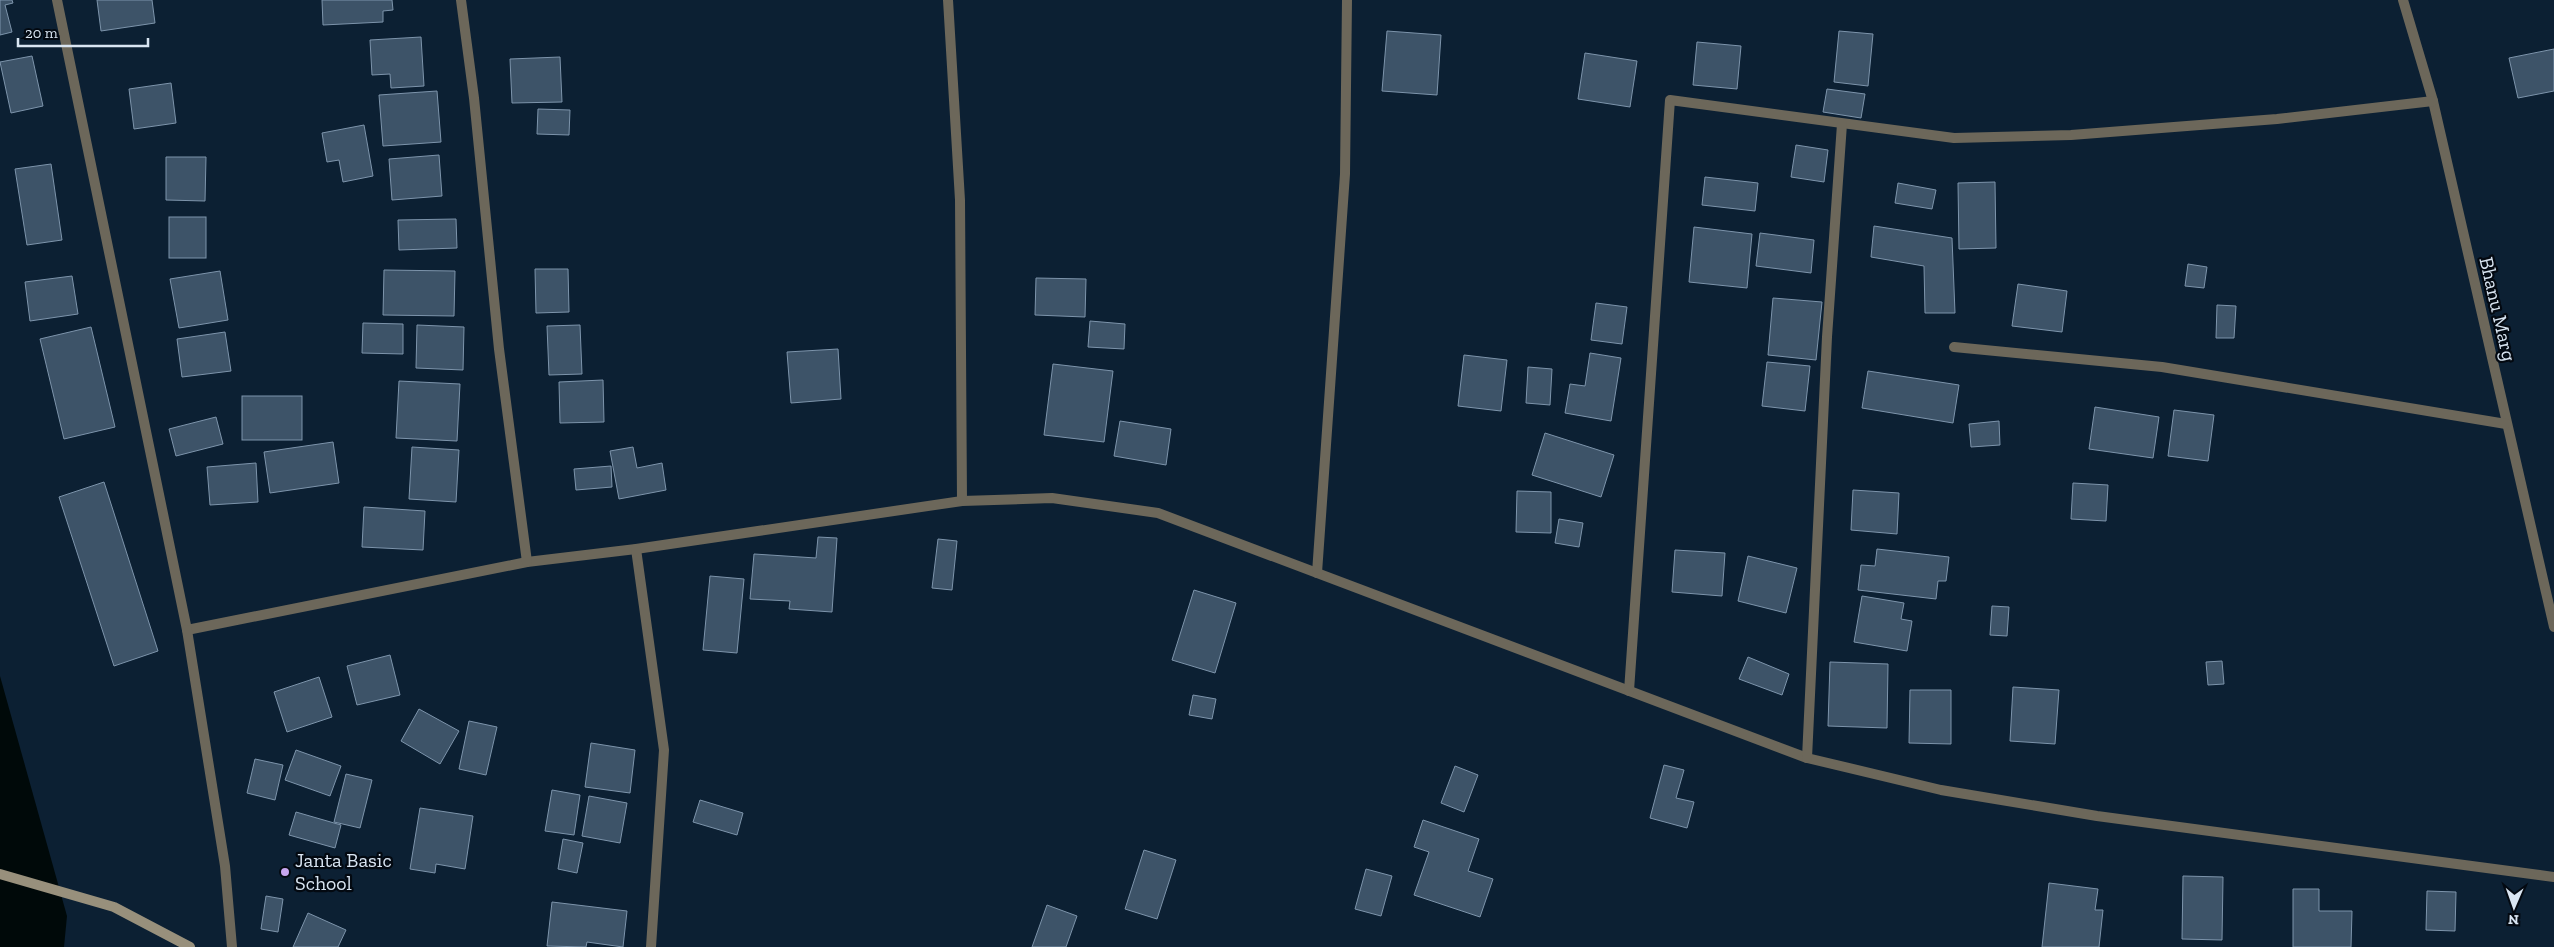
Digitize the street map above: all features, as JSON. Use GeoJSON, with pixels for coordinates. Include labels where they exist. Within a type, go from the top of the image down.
{"type":"FeatureCollection","features":[{"type":"Feature","properties":{"kind":"street"},"geometry":{"type":"LineString","coordinates":[[57,0],[187,630],[225,866],[232,947]]}},
{"type":"Feature","properties":{"kind":"street"},"geometry":{"type":"LineString","coordinates":[[461,0],[474,98],[499,349],[527,562]]}},
{"type":"Feature","properties":{"kind":"street"},"geometry":{"type":"LineString","coordinates":[[948,0],[960,200],[962,501]]}},
{"type":"Feature","properties":{"kind":"street"},"geometry":{"type":"LineString","coordinates":[[1317,573],[1344,174],[1347,0]]}},
{"type":"Feature","properties":{"kind":"street","name":"Bhanu Marg"},"geometry":{"type":"LineString","coordinates":[[2403,0],[2434,101],[2506,424],[2554,628]]}},
{"type":"Feature","properties":{"kind":"street"},"geometry":{"type":"LineString","coordinates":[[1629,691],[1670,100],[1954,138],[2072,135],[2277,119],[2434,101]]}},
{"type":"Feature","properties":{"kind":"street"},"geometry":{"type":"LineString","coordinates":[[1807,758],[1827,336],[1842,124]]}},
{"type":"Feature","properties":{"kind":"street"},"geometry":{"type":"LineString","coordinates":[[1954,348],[2162,367],[2506,424]]}},
{"type":"Feature","properties":{"kind":"street"},"geometry":{"type":"LineString","coordinates":[[187,630],[527,562],[636,549],[962,501],[1052,498],[1158,514],[1807,758],[1941,790],[2098,816],[2554,877]]}},
{"type":"Feature","properties":{"kind":"street"},"geometry":{"type":"LineString","coordinates":[[636,549],[664,750],[651,947]]}},
{"type":"Feature","properties":{"kind":"street"},"geometry":{"type":"LineString","coordinates":[[0,874],[114,907],[190,947]]}},
{"type":"Feature","properties":{"kind":"shaded area"},"geometry":{"type":"Polygon","coordinates":[[[0,676],[67,916],[64,947],[0,947],[0,676]]]}},
{"type":"Feature","properties":{"kind":"building"},"geometry":{"type":"Polygon","coordinates":[[[0,0],[12,0],[13,3],[5,5],[12,32],[0,35],[0,0]]]}},
{"type":"Feature","properties":{"kind":"building"},"geometry":{"type":"Polygon","coordinates":[[[97,0],[152,0],[155,23],[101,31],[97,0]]]}},
{"type":"Feature","properties":{"kind":"building"},"geometry":{"type":"Polygon","coordinates":[[[322,0],[392,0],[393,10],[383,11],[383,22],[323,25],[322,0]]]}},
{"type":"Feature","properties":{"kind":"building"},"geometry":{"type":"Polygon","coordinates":[[[1387,31],[1441,35],[1437,95],[1382,91],[1387,31]]]}},
{"type":"Feature","properties":{"kind":"building"},"geometry":{"type":"Polygon","coordinates":[[[1839,31],[1873,34],[1868,86],[1834,82],[1839,31]]]}},
{"type":"Feature","properties":{"kind":"building"},"geometry":{"type":"Polygon","coordinates":[[[421,37],[424,86],[391,88],[390,74],[372,75],[370,40],[421,37]]]}},
{"type":"Feature","properties":{"kind":"building"},"geometry":{"type":"Polygon","coordinates":[[[1697,42],[1741,46],[1737,89],[1693,85],[1697,42]]]}},
{"type":"Feature","properties":{"kind":"building"},"geometry":{"type":"Polygon","coordinates":[[[2554,49],[2554,91],[2518,98],[2509,58],[2554,49]]]}},
{"type":"Feature","properties":{"kind":"building"},"geometry":{"type":"Polygon","coordinates":[[[1585,53],[1637,61],[1630,107],[1578,99],[1585,53]]]}},
{"type":"Feature","properties":{"kind":"building"},"geometry":{"type":"Polygon","coordinates":[[[32,56],[43,106],[11,113],[0,62],[32,56]]]}},
{"type":"Feature","properties":{"kind":"building"},"geometry":{"type":"Polygon","coordinates":[[[560,57],[562,102],[512,103],[510,59],[560,57]]]}},
{"type":"Feature","properties":{"kind":"building"},"geometry":{"type":"Polygon","coordinates":[[[171,83],[176,123],[134,129],[129,89],[171,83]]]}},
{"type":"Feature","properties":{"kind":"building"},"geometry":{"type":"Polygon","coordinates":[[[1827,89],[1865,94],[1861,118],[1823,112],[1827,89]]]}},
{"type":"Feature","properties":{"kind":"building"},"geometry":{"type":"Polygon","coordinates":[[[437,91],[441,142],[383,146],[379,95],[437,91]]]}},
{"type":"Feature","properties":{"kind":"building"},"geometry":{"type":"Polygon","coordinates":[[[538,109],[570,110],[569,135],[537,134],[538,109]]]}},
{"type":"Feature","properties":{"kind":"building"},"geometry":{"type":"Polygon","coordinates":[[[364,125],[373,176],[343,182],[339,160],[327,162],[322,133],[364,125]]]}},
{"type":"Feature","properties":{"kind":"building"},"geometry":{"type":"Polygon","coordinates":[[[1796,145],[1828,150],[1824,182],[1791,177],[1796,145]]]}},
{"type":"Feature","properties":{"kind":"building"},"geometry":{"type":"Polygon","coordinates":[[[439,155],[442,196],[392,200],[389,159],[439,155]]]}},
{"type":"Feature","properties":{"kind":"building"},"geometry":{"type":"Polygon","coordinates":[[[166,157],[206,157],[205,201],[166,200],[166,157]]]}},
{"type":"Feature","properties":{"kind":"building"},"geometry":{"type":"Polygon","coordinates":[[[51,164],[62,240],[27,245],[15,169],[51,164]]]}},
{"type":"Feature","properties":{"kind":"building"},"geometry":{"type":"Polygon","coordinates":[[[1705,177],[1758,183],[1755,211],[1702,205],[1705,177]]]}},
{"type":"Feature","properties":{"kind":"building"},"geometry":{"type":"Polygon","coordinates":[[[1995,182],[1996,248],[1959,249],[1958,183],[1995,182]]]}},
{"type":"Feature","properties":{"kind":"building"},"geometry":{"type":"Polygon","coordinates":[[[1898,183],[1936,190],[1932,209],[1895,203],[1898,183]]]}},
{"type":"Feature","properties":{"kind":"building"},"geometry":{"type":"Polygon","coordinates":[[[169,217],[206,217],[206,258],[169,258],[169,217]]]}},
{"type":"Feature","properties":{"kind":"building"},"geometry":{"type":"Polygon","coordinates":[[[456,219],[457,248],[399,250],[398,220],[456,219]]]}},
{"type":"Feature","properties":{"kind":"building"},"geometry":{"type":"Polygon","coordinates":[[[1874,226],[1952,238],[1955,313],[1925,313],[1924,266],[1871,257],[1874,226]]]}},
{"type":"Feature","properties":{"kind":"building"},"geometry":{"type":"Polygon","coordinates":[[[1694,227],[1752,234],[1747,288],[1689,282],[1694,227]]]}},
{"type":"Feature","properties":{"kind":"building"},"geometry":{"type":"Polygon","coordinates":[[[1760,233],[1814,240],[1811,273],[1756,266],[1760,233]]]}},
{"type":"Feature","properties":{"kind":"building"},"geometry":{"type":"Polygon","coordinates":[[[2188,264],[2207,267],[2204,288],[2185,286],[2188,264]]]}},
{"type":"Feature","properties":{"kind":"building"},"geometry":{"type":"Polygon","coordinates":[[[535,269],[568,269],[569,312],[536,313],[535,269]]]}},
{"type":"Feature","properties":{"kind":"building"},"geometry":{"type":"Polygon","coordinates":[[[384,270],[455,271],[454,316],[383,315],[384,270]]]}},
{"type":"Feature","properties":{"kind":"building"},"geometry":{"type":"Polygon","coordinates":[[[220,271],[228,320],[179,328],[170,279],[220,271]]]}},
{"type":"Feature","properties":{"kind":"building"},"geometry":{"type":"Polygon","coordinates":[[[72,276],[78,314],[30,321],[25,282],[72,276]]]}},
{"type":"Feature","properties":{"kind":"building"},"geometry":{"type":"Polygon","coordinates":[[[1036,278],[1086,279],[1085,317],[1035,315],[1036,278]]]}},
{"type":"Feature","properties":{"kind":"building"},"geometry":{"type":"Polygon","coordinates":[[[2018,284],[2067,291],[2062,332],[2012,326],[2018,284]]]}},
{"type":"Feature","properties":{"kind":"building"},"geometry":{"type":"Polygon","coordinates":[[[1773,298],[1822,302],[1816,360],[1768,355],[1773,298]]]}},
{"type":"Feature","properties":{"kind":"building"},"geometry":{"type":"Polygon","coordinates":[[[1596,303],[1627,307],[1622,344],[1591,340],[1596,303]]]}},
{"type":"Feature","properties":{"kind":"building"},"geometry":{"type":"Polygon","coordinates":[[[2217,305],[2236,306],[2234,338],[2216,338],[2217,305]]]}},
{"type":"Feature","properties":{"kind":"building"},"geometry":{"type":"Polygon","coordinates":[[[1090,321],[1125,324],[1124,349],[1088,347],[1090,321]]]}},
{"type":"Feature","properties":{"kind":"building"},"geometry":{"type":"Polygon","coordinates":[[[363,323],[403,324],[403,354],[362,353],[363,323]]]}},
{"type":"Feature","properties":{"kind":"building"},"geometry":{"type":"Polygon","coordinates":[[[417,325],[464,327],[463,370],[416,368],[417,325]]]}},
{"type":"Feature","properties":{"kind":"building"},"geometry":{"type":"Polygon","coordinates":[[[580,325],[582,374],[549,375],[547,326],[580,325]]]}},
{"type":"Feature","properties":{"kind":"building"},"geometry":{"type":"Polygon","coordinates":[[[91,327],[115,427],[64,439],[40,339],[91,327]]]}},
{"type":"Feature","properties":{"kind":"building"},"geometry":{"type":"Polygon","coordinates":[[[225,332],[231,371],[182,377],[177,339],[225,332]]]}},
{"type":"Feature","properties":{"kind":"building"},"geometry":{"type":"Polygon","coordinates":[[[838,349],[841,399],[791,403],[787,352],[838,349]]]}},
{"type":"Feature","properties":{"kind":"building"},"geometry":{"type":"Polygon","coordinates":[[[1590,353],[1621,358],[1611,421],[1565,413],[1570,384],[1585,386],[1590,353]]]}},
{"type":"Feature","properties":{"kind":"building"},"geometry":{"type":"Polygon","coordinates":[[[1464,355],[1507,360],[1501,411],[1458,406],[1464,355]]]}},
{"type":"Feature","properties":{"kind":"building"},"geometry":{"type":"Polygon","coordinates":[[[1767,362],[1810,366],[1805,411],[1762,406],[1767,362]]]}},
{"type":"Feature","properties":{"kind":"building"},"geometry":{"type":"Polygon","coordinates":[[[1053,364],[1113,371],[1104,442],[1044,435],[1053,364]]]}},
{"type":"Feature","properties":{"kind":"building"},"geometry":{"type":"Polygon","coordinates":[[[1528,367],[1552,369],[1550,405],[1526,403],[1528,367]]]}},
{"type":"Feature","properties":{"kind":"building"},"geometry":{"type":"Polygon","coordinates":[[[1868,371],[1959,385],[1953,423],[1862,408],[1868,371]]]}},
{"type":"Feature","properties":{"kind":"building"},"geometry":{"type":"Polygon","coordinates":[[[603,380],[604,422],[560,423],[559,382],[603,380]]]}},
{"type":"Feature","properties":{"kind":"building"},"geometry":{"type":"Polygon","coordinates":[[[399,381],[460,384],[457,441],[396,438],[399,381]]]}},
{"type":"Feature","properties":{"kind":"building"},"geometry":{"type":"Polygon","coordinates":[[[242,396],[302,396],[302,440],[242,440],[242,396]]]}},
{"type":"Feature","properties":{"kind":"building"},"geometry":{"type":"Polygon","coordinates":[[[2095,407],[2159,417],[2153,458],[2089,449],[2095,407]]]}},
{"type":"Feature","properties":{"kind":"building"},"geometry":{"type":"Polygon","coordinates":[[[2174,410],[2214,415],[2208,461],[2168,456],[2174,410]]]}},
{"type":"Feature","properties":{"kind":"building"},"geometry":{"type":"Polygon","coordinates":[[[216,417],[223,444],[176,456],[169,429],[216,417]]]}},
{"type":"Feature","properties":{"kind":"building"},"geometry":{"type":"Polygon","coordinates":[[[1120,421],[1171,429],[1166,465],[1114,456],[1120,421]]]}},
{"type":"Feature","properties":{"kind":"building"},"geometry":{"type":"Polygon","coordinates":[[[1999,421],[2000,445],[1971,447],[1969,424],[1999,421]]]}},
{"type":"Feature","properties":{"kind":"building"},"geometry":{"type":"Polygon","coordinates":[[[1545,433],[1614,455],[1601,497],[1532,475],[1545,433]]]}},
{"type":"Feature","properties":{"kind":"building"},"geometry":{"type":"Polygon","coordinates":[[[333,442],[339,483],[270,493],[264,452],[333,442]]]}},
{"type":"Feature","properties":{"kind":"building"},"geometry":{"type":"Polygon","coordinates":[[[412,447],[459,450],[456,502],[409,499],[412,447]]]}},
{"type":"Feature","properties":{"kind":"building"},"geometry":{"type":"Polygon","coordinates":[[[633,447],[637,468],[662,463],[666,490],[619,499],[610,451],[633,447]]]}},
{"type":"Feature","properties":{"kind":"building"},"geometry":{"type":"Polygon","coordinates":[[[256,463],[258,502],[210,505],[207,467],[256,463]]]}},
{"type":"Feature","properties":{"kind":"building"},"geometry":{"type":"Polygon","coordinates":[[[611,466],[612,487],[576,490],[574,469],[611,466]]]}},
{"type":"Feature","properties":{"kind":"building"},"geometry":{"type":"Polygon","coordinates":[[[104,482],[158,651],[114,666],[59,497],[104,482]]]}},
{"type":"Feature","properties":{"kind":"building"},"geometry":{"type":"Polygon","coordinates":[[[2073,483],[2108,485],[2106,521],[2071,519],[2073,483]]]}},
{"type":"Feature","properties":{"kind":"building"},"geometry":{"type":"Polygon","coordinates":[[[1853,490],[1899,493],[1897,534],[1851,530],[1853,490]]]}},
{"type":"Feature","properties":{"kind":"building"},"geometry":{"type":"Polygon","coordinates":[[[1517,491],[1551,492],[1551,533],[1516,532],[1517,491]]]}},
{"type":"Feature","properties":{"kind":"building"},"geometry":{"type":"Polygon","coordinates":[[[364,507],[425,511],[423,550],[362,547],[364,507]]]}},
{"type":"Feature","properties":{"kind":"building"},"geometry":{"type":"Polygon","coordinates":[[[1559,519],[1583,523],[1579,547],[1555,543],[1559,519]]]}},
{"type":"Feature","properties":{"kind":"building"},"geometry":{"type":"Polygon","coordinates":[[[818,537],[837,538],[832,612],[789,609],[790,601],[750,599],[754,554],[816,558],[818,537]]]}},
{"type":"Feature","properties":{"kind":"building"},"geometry":{"type":"Polygon","coordinates":[[[938,539],[957,541],[952,590],[932,588],[938,539]]]}},
{"type":"Feature","properties":{"kind":"building"},"geometry":{"type":"Polygon","coordinates":[[[1877,549],[1949,557],[1946,581],[1938,581],[1936,599],[1858,590],[1861,565],[1875,566],[1877,549]]]}},
{"type":"Feature","properties":{"kind":"building"},"geometry":{"type":"Polygon","coordinates":[[[1675,550],[1725,553],[1722,596],[1672,592],[1675,550]]]}},
{"type":"Feature","properties":{"kind":"building"},"geometry":{"type":"Polygon","coordinates":[[[1748,556],[1797,568],[1786,613],[1738,601],[1748,556]]]}},
{"type":"Feature","properties":{"kind":"building"},"geometry":{"type":"Polygon","coordinates":[[[710,576],[744,579],[737,653],[703,650],[710,576]]]}},
{"type":"Feature","properties":{"kind":"building"},"geometry":{"type":"Polygon","coordinates":[[[1194,590],[1236,603],[1215,673],[1172,660],[1194,590]]]}},
{"type":"Feature","properties":{"kind":"building"},"geometry":{"type":"Polygon","coordinates":[[[1862,596],[1904,603],[1901,619],[1912,621],[1907,651],[1854,642],[1862,596]]]}},
{"type":"Feature","properties":{"kind":"building"},"geometry":{"type":"Polygon","coordinates":[[[1992,606],[2009,607],[2007,636],[1990,635],[1992,606]]]}},
{"type":"Feature","properties":{"kind":"building"},"geometry":{"type":"Polygon","coordinates":[[[390,655],[400,695],[357,705],[347,666],[390,655]]]}},
{"type":"Feature","properties":{"kind":"building"},"geometry":{"type":"Polygon","coordinates":[[[1748,657],[1789,674],[1782,695],[1739,679],[1748,657]]]}},
{"type":"Feature","properties":{"kind":"building"},"geometry":{"type":"Polygon","coordinates":[[[2222,661],[2224,684],[2208,685],[2206,662],[2222,661]]]}},
{"type":"Feature","properties":{"kind":"building"},"geometry":{"type":"Polygon","coordinates":[[[1830,662],[1888,664],[1887,728],[1828,726],[1830,662]]]}},
{"type":"Feature","properties":{"kind":"building"},"geometry":{"type":"Polygon","coordinates":[[[319,677],[332,717],[287,732],[274,692],[319,677]]]}},
{"type":"Feature","properties":{"kind":"building"},"geometry":{"type":"Polygon","coordinates":[[[2013,687],[2059,690],[2055,744],[2010,741],[2013,687]]]}},
{"type":"Feature","properties":{"kind":"building"},"geometry":{"type":"Polygon","coordinates":[[[1910,690],[1951,690],[1951,744],[1909,743],[1910,690]]]}},
{"type":"Feature","properties":{"kind":"building"},"geometry":{"type":"Polygon","coordinates":[[[1193,695],[1216,699],[1212,719],[1189,715],[1193,695]]]}},
{"type":"Feature","properties":{"kind":"building"},"geometry":{"type":"Polygon","coordinates":[[[419,709],[459,731],[440,764],[401,741],[419,709]]]}},
{"type":"Feature","properties":{"kind":"building"},"geometry":{"type":"Polygon","coordinates":[[[469,721],[497,727],[486,775],[459,769],[469,721]]]}},
{"type":"Feature","properties":{"kind":"building"},"geometry":{"type":"Polygon","coordinates":[[[591,743],[635,750],[630,793],[585,787],[591,743]]]}},
{"type":"Feature","properties":{"kind":"building"},"geometry":{"type":"Polygon","coordinates":[[[296,750],[341,766],[330,796],[285,780],[296,750]]]}},
{"type":"Feature","properties":{"kind":"building"},"geometry":{"type":"Polygon","coordinates":[[[255,759],[283,765],[275,800],[247,793],[255,759]]]}},
{"type":"Feature","properties":{"kind":"building"},"geometry":{"type":"Polygon","coordinates":[[[1664,765],[1684,770],[1676,798],[1694,802],[1687,828],[1650,818],[1664,765]]]}},
{"type":"Feature","properties":{"kind":"building"},"geometry":{"type":"Polygon","coordinates":[[[1455,766],[1478,775],[1464,812],[1441,803],[1455,766]]]}},
{"type":"Feature","properties":{"kind":"building"},"geometry":{"type":"Polygon","coordinates":[[[346,774],[372,780],[360,828],[334,822],[346,774]]]}},
{"type":"Feature","properties":{"kind":"building"},"geometry":{"type":"Polygon","coordinates":[[[552,790],[580,795],[574,835],[545,831],[552,790]]]}},
{"type":"Feature","properties":{"kind":"building"},"geometry":{"type":"Polygon","coordinates":[[[589,796],[627,803],[620,843],[582,836],[589,796]]]}},
{"type":"Feature","properties":{"kind":"building"},"geometry":{"type":"Polygon","coordinates":[[[700,800],[743,813],[737,835],[693,822],[700,800]]]}},
{"type":"Feature","properties":{"kind":"building"},"geometry":{"type":"Polygon","coordinates":[[[420,808],[473,816],[465,869],[436,864],[435,873],[410,869],[420,808]]]}},
{"type":"Feature","properties":{"kind":"building"},"geometry":{"type":"Polygon","coordinates":[[[296,812],[341,825],[335,848],[289,835],[296,812]]]}},
{"type":"Feature","properties":{"kind":"building"},"geometry":{"type":"Polygon","coordinates":[[[1423,820],[1479,839],[1468,871],[1493,879],[1480,917],[1414,895],[1429,852],[1414,847],[1423,820]]]}},
{"type":"Feature","properties":{"kind":"building"},"geometry":{"type":"Polygon","coordinates":[[[563,839],[583,843],[577,873],[558,869],[563,839]]]}},
{"type":"Feature","properties":{"kind":"building"},"geometry":{"type":"Polygon","coordinates":[[[1144,850],[1176,860],[1157,919],[1125,909],[1144,850]]]}},
{"type":"Feature","properties":{"kind":"building"},"geometry":{"type":"Polygon","coordinates":[[[1366,869],[1392,876],[1381,916],[1355,909],[1366,869]]]}},
{"type":"Feature","properties":{"kind":"building"},"geometry":{"type":"Polygon","coordinates":[[[2183,876],[2223,877],[2222,940],[2182,939],[2183,876]]]}},
{"type":"Feature","properties":{"kind":"building"},"geometry":{"type":"Polygon","coordinates":[[[2049,883],[2098,889],[2095,910],[2103,910],[2099,947],[2042,947],[2049,883]]]}},
{"type":"Feature","properties":{"kind":"building"},"geometry":{"type":"Polygon","coordinates":[[[2293,889],[2319,889],[2319,911],[2352,911],[2351,947],[2293,947],[2293,889]]]}},
{"type":"Feature","properties":{"kind":"building"},"geometry":{"type":"Polygon","coordinates":[[[2427,891],[2456,892],[2455,931],[2426,930],[2427,891]]]}},
{"type":"Feature","properties":{"kind":"building"},"geometry":{"type":"Polygon","coordinates":[[[266,896],[283,899],[278,932],[261,929],[266,896]]]}},
{"type":"Feature","properties":{"kind":"building"},"geometry":{"type":"Polygon","coordinates":[[[552,902],[627,911],[623,947],[587,942],[586,947],[547,946],[552,902]]]}},
{"type":"Feature","properties":{"kind":"building"},"geometry":{"type":"Polygon","coordinates":[[[1047,905],[1077,916],[1066,947],[1032,947],[1047,905]]]}},
{"type":"Feature","properties":{"kind":"building"},"geometry":{"type":"Polygon","coordinates":[[[308,913],[346,930],[338,947],[293,947],[308,913]]]}},
{"type":"Feature","properties":{"kind":"place","name":"Janta Basic School"},"geometry":{"type":"Point","coordinates":[285,872]}}]}
